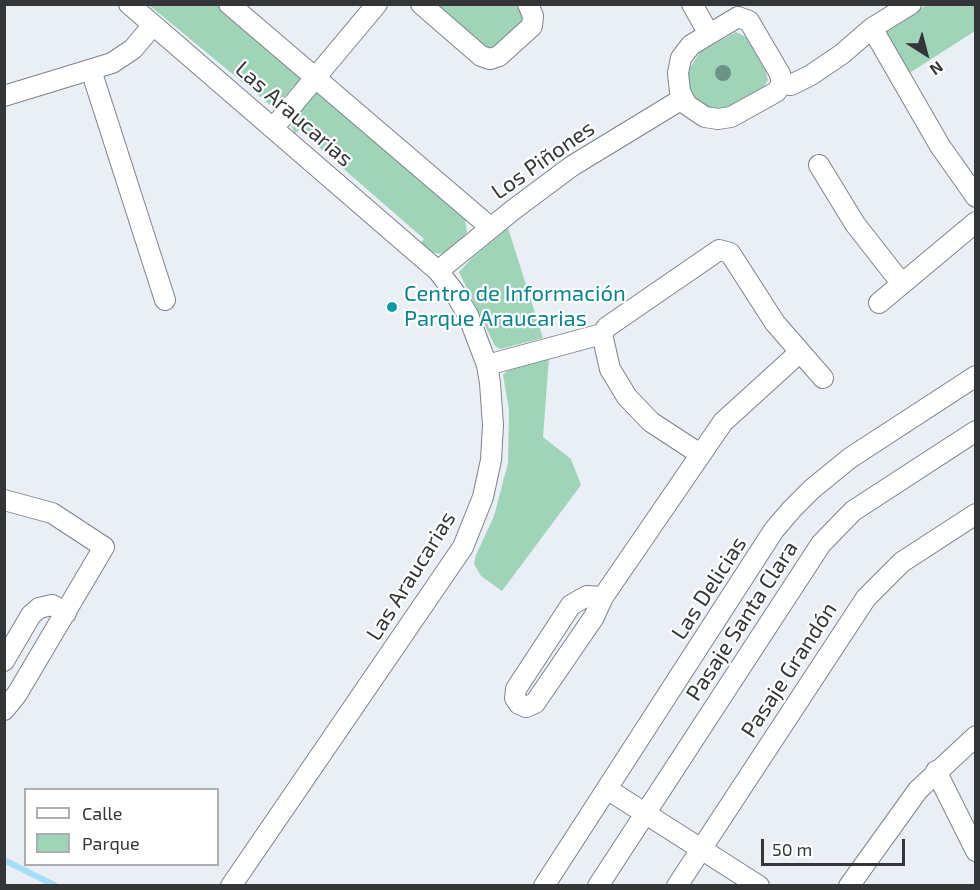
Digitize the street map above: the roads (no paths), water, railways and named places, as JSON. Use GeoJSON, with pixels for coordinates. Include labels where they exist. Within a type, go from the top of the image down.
{"type":"FeatureCollection","features":[{"type":"Feature","properties":{"kind":"street","name":"Las Araucarias"},"geometry":{"type":"LineString","coordinates":[[129,4],[438,271],[455,292],[468,315],[487,364],[493,425],[491,460],[483,497],[466,540],[439,585],[231,885]]}},
{"type":"Feature","properties":{"kind":"street","name":"Las Araucarias"},"geometry":{"type":"LineString","coordinates":[[230,4],[490,227]]}},
{"type":"Feature","properties":{"kind":"street"},"geometry":{"type":"LineString","coordinates":[[274,127],[377,4]]}},
{"type":"Feature","properties":{"kind":"street"},"geometry":{"type":"LineString","coordinates":[[421,4],[481,56],[490,59],[499,56],[532,26],[533,16],[528,4]]}},
{"type":"Feature","properties":{"kind":"street"},"geometry":{"type":"LineString","coordinates":[[692,4],[709,34]]}},
{"type":"Feature","properties":{"kind":"street"},"geometry":{"type":"LineString","coordinates":[[782,84],[791,85],[812,75],[842,54],[872,28],[911,4]]}},
{"type":"Feature","properties":{"kind":"street"},"geometry":{"type":"LineString","coordinates":[[738,17],[746,18],[780,74],[782,84],[776,92],[739,114],[724,119],[698,114],[682,99],[677,80],[681,58],[691,45],[738,17]]}},
{"type":"Feature","properties":{"kind":"street"},"geometry":{"type":"LineString","coordinates":[[4,96],[91,70],[123,57],[144,38],[153,25]]}},
{"type":"Feature","properties":{"kind":"street"},"geometry":{"type":"LineString","coordinates":[[872,28],[940,146],[975,197]]}},
{"type":"Feature","properties":{"kind":"street"},"geometry":{"type":"LineString","coordinates":[[91,70],[165,300]]}},
{"type":"Feature","properties":{"kind":"street","name":"Los Piñones"},"geometry":{"type":"LineString","coordinates":[[438,271],[490,227],[572,166],[682,99]]}},
{"type":"Feature","properties":{"kind":"street"},"geometry":{"type":"LineString","coordinates":[[819,165],[855,224],[902,284]]}},
{"type":"Feature","properties":{"kind":"street"},"geometry":{"type":"LineString","coordinates":[[879,303],[975,222]]}},
{"type":"Feature","properties":{"kind":"street"},"geometry":{"type":"LineString","coordinates":[[487,364],[602,334],[607,327],[714,252],[724,250],[734,258],[757,297],[823,378]]}},
{"type":"Feature","properties":{"kind":"street"},"geometry":{"type":"LineString","coordinates":[[602,334],[610,369],[627,398],[651,422],[700,454]]}},
{"type":"Feature","properties":{"kind":"street"},"geometry":{"type":"LineString","coordinates":[[603,597],[586,596],[572,605],[516,689],[515,698],[519,704],[526,707],[535,703],[594,617],[603,597],[723,422],[800,352]]}},
{"type":"Feature","properties":{"kind":"street","name":"Las Delicias"},"geometry":{"type":"LineString","coordinates":[[544,885],[774,530],[818,483],[850,458],[975,376]]}},
{"type":"Feature","properties":{"kind":"street","name":"Pasaje Santa Clara"},"geometry":{"type":"LineString","coordinates":[[598,885],[821,544],[853,511],[975,431]]}},
{"type":"Feature","properties":{"kind":"street"},"geometry":{"type":"LineString","coordinates":[[4,500],[52,513],[104,547],[66,613],[4,710]]}},
{"type":"Feature","properties":{"kind":"street","name":"Pasaje Grandón"},"geometry":{"type":"LineString","coordinates":[[677,885],[872,591],[902,562],[975,514]]}},
{"type":"Feature","properties":{"kind":"street"},"geometry":{"type":"LineString","coordinates":[[4,661],[31,615],[39,608],[52,605],[66,613]]}},
{"type":"Feature","properties":{"kind":"street"},"geometry":{"type":"LineString","coordinates":[[849,885],[909,801],[936,771],[975,736]]}},
{"type":"Feature","properties":{"kind":"street"},"geometry":{"type":"LineString","coordinates":[[936,771],[975,851]]}},
{"type":"Feature","properties":{"kind":"street"},"geometry":{"type":"LineString","coordinates":[[607,789],[759,885]]}},
{"type":"Feature","properties":{"kind":"waterway"},"geometry":{"type":"LineString","coordinates":[[4,860],[56,886]]}},
{"type":"Feature","properties":{"kind":"place","name":"Centro de Información Parque Araucarias"},"geometry":{"type":"Point","coordinates":[392,307]}}]}
